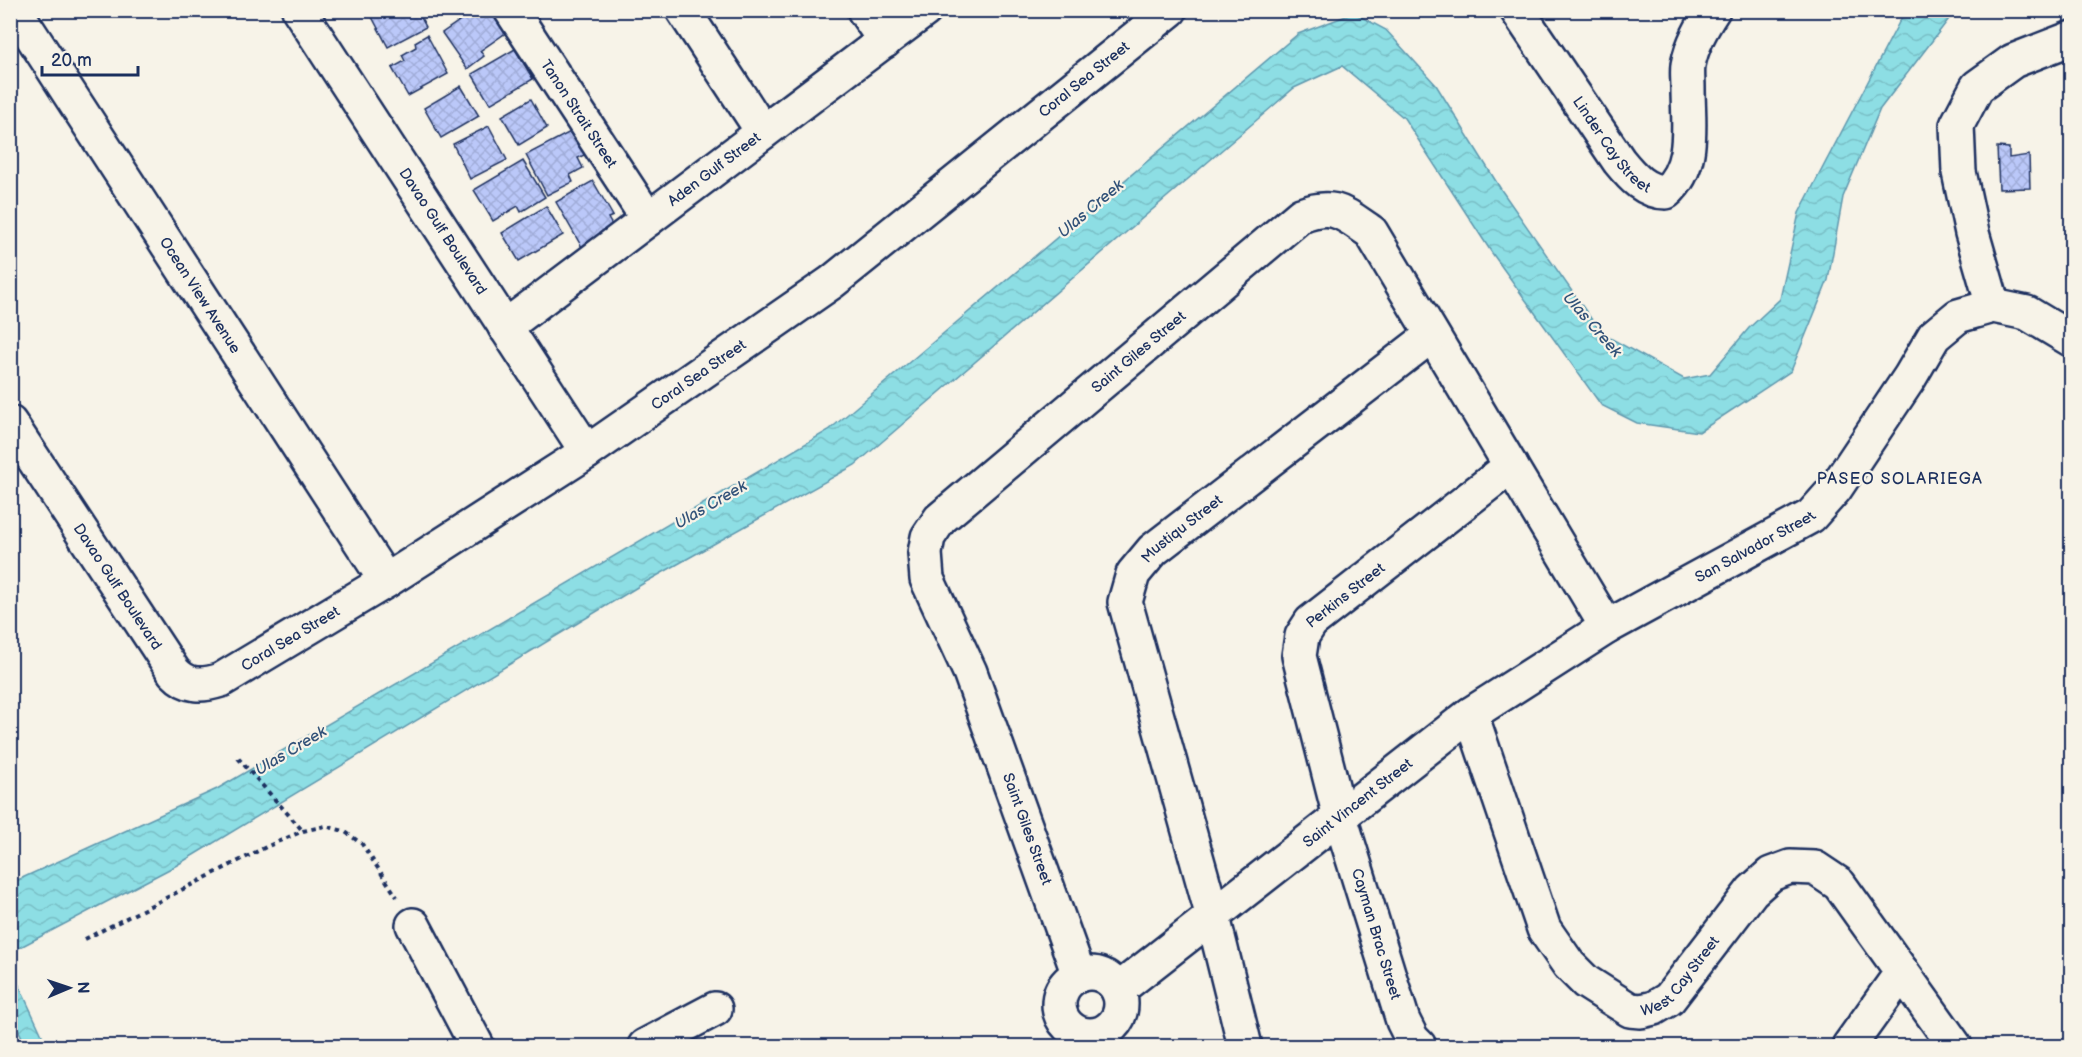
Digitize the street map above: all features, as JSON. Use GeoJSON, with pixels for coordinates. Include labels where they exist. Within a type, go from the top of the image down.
{"type":"FeatureCollection","features":[{"type":"Feature","properties":{"kind":"street","name":"Ocean View Avenue"},"geometry":{"type":"LineString","coordinates":[[15,10],[386,581]]}},
{"type":"Feature","properties":{"kind":"street","name":"Davao Gulf Boulevard"},"geometry":{"type":"LineString","coordinates":[[298,10],[587,452]]}},
{"type":"Feature","properties":{"kind":"street","name":"Tanon Strait Street"},"geometry":{"type":"LineString","coordinates":[[511,10],[648,219]]}},
{"type":"Feature","properties":{"kind":"street"},"geometry":{"type":"LineString","coordinates":[[683,10],[763,132]]}},
{"type":"Feature","properties":{"kind":"street"},"geometry":{"type":"LineString","coordinates":[[864,10],[885,41]]}},
{"type":"Feature","properties":{"kind":"street","name":"Aden Gulf Street"},"geometry":{"type":"LineString","coordinates":[[505,327],[925,10]]}},
{"type":"Feature","properties":{"kind":"street","name":"Coral Sea Street"},"geometry":{"type":"LineString","coordinates":[[194,685],[221,680],[386,581],[587,452],[832,282],[1170,10]]}},
{"type":"Feature","properties":{"kind":"street","name":"Linder Cay Street"},"geometry":{"type":"LineString","coordinates":[[1517,10],[1619,161],[1632,178],[1653,192],[1665,192],[1674,185],[1685,164],[1689,146],[1688,66],[1700,29],[1713,10]]}},
{"type":"Feature","properties":{"kind":"street"},"geometry":{"type":"LineString","coordinates":[[1993,306],[1972,233],[1959,172],[1957,125],[1977,87],[2013,61],[2072,38]]}},
{"type":"Feature","properties":{"kind":"street","name":"Saint Giles Street"},"geometry":{"type":"LineString","coordinates":[[1079,975],[970,672],[927,579],[925,553],[928,537],[940,519],[1301,215],[1319,208],[1340,211],[1371,232],[1607,627]]}},
{"type":"Feature","properties":{"kind":"street","name":"San Salvador Street"},"geometry":{"type":"LineString","coordinates":[[1607,627],[1811,516],[1835,489],[1910,377],[1934,336],[1958,316],[1993,306],[2027,313],[2072,340]]}},
{"type":"Feature","properties":{"kind":"street","name":"Mustiqu Street"},"geometry":{"type":"LineString","coordinates":[[1245,1047],[1213,917],[1125,602],[1132,574],[1153,550],[1432,335]]}},
{"type":"Feature","properties":{"kind":"street","name":"Davao Gulf Boulevard"},"geometry":{"type":"LineString","coordinates":[[10,423],[174,672],[183,681],[194,685]]}},
{"type":"Feature","properties":{"kind":"street","name":"Perkins Street"},"geometry":{"type":"LineString","coordinates":[[1340,817],[1299,656],[1302,636],[1311,622],[1510,465]]}},
{"type":"Feature","properties":{"kind":"street","name":"Saint Vincent Street"},"geometry":{"type":"LineString","coordinates":[[1118,990],[1471,714],[1607,627]]}},
{"type":"Feature","properties":{"kind":"street","name":"West Cay Street"},"geometry":{"type":"LineString","coordinates":[[1471,714],[1544,930],[1569,965],[1586,982],[1610,999],[1630,1010],[1641,1011],[1654,1008],[1670,999],[1752,891],[1771,874],[1790,867],[1815,868],[1839,884],[1955,1047]]}},
{"type":"Feature","properties":{"kind":"street","name":"Cayman Brac Street"},"geometry":{"type":"LineString","coordinates":[[1340,817],[1403,1021],[1419,1047]]}},
{"type":"Feature","properties":{"kind":"street"},"geometry":{"type":"LineString","coordinates":[[413,925],[477,1047]]}},
{"type":"Feature","properties":{"kind":"street"},"geometry":{"type":"LineString","coordinates":[[1849,1047],[1902,972]]}},
{"type":"Feature","properties":{"kind":"street"},"geometry":{"type":"LineString","coordinates":[[1090,973],[1101,975],[1111,981],[1118,990],[1120,1009],[1112,1026],[1087,1041],[1068,1026],[1062,1017],[1059,1008],[1064,988],[1070,980],[1079,975],[1090,973]]}},
{"type":"Feature","properties":{"kind":"street"},"geometry":{"type":"LineString","coordinates":[[645,1047],[715,1009]]}},
{"type":"Feature","properties":{"kind":"path"},"geometry":{"type":"LineString","coordinates":[[238,758],[303,831]]}},
{"type":"Feature","properties":{"kind":"path"},"geometry":{"type":"LineString","coordinates":[[85,939],[268,846],[303,831],[325,826],[344,831],[362,844],[413,925]]}},
{"type":"Feature","properties":{"kind":"water","name":"Ulas Creek"},"geometry":{"type":"Polygon","coordinates":[[[1905,11],[1955,11],[1880,109],[1843,197],[1828,280],[1791,371],[1699,432],[1637,423],[1601,405],[1492,253],[1404,118],[1342,66],[1294,88],[855,465],[644,583],[177,865],[11,952],[11,883],[217,789],[829,430],[1298,34],[1354,13],[1386,30],[1436,85],[1502,191],[1601,333],[1684,379],[1710,374],[1749,328],[1780,299],[1799,213],[1905,11]]]}},
{"type":"Feature","properties":{"kind":"water"},"geometry":{"type":"Polygon","coordinates":[[[11,968],[47,1046],[26,1046],[11,1014],[11,968]]]}},
{"type":"Feature","properties":{"kind":"building"},"geometry":{"type":"Polygon","coordinates":[[[379,10],[417,10],[426,27],[388,47],[371,15],[379,10]]]}},
{"type":"Feature","properties":{"kind":"building"},"geometry":{"type":"Polygon","coordinates":[[[475,10],[492,10],[507,32],[480,51],[484,56],[467,69],[442,33],[475,10]]]}},
{"type":"Feature","properties":{"kind":"building"},"geometry":{"type":"Polygon","coordinates":[[[427,35],[448,74],[408,96],[392,68],[405,61],[402,55],[416,47],[415,42],[427,35]]]}},
{"type":"Feature","properties":{"kind":"building"},"geometry":{"type":"Polygon","coordinates":[[[515,49],[533,79],[490,104],[472,74],[515,49]]]}},
{"type":"Feature","properties":{"kind":"building"},"geometry":{"type":"Polygon","coordinates":[[[461,86],[479,116],[441,138],[424,108],[461,86]]]}},
{"type":"Feature","properties":{"kind":"building"},"geometry":{"type":"Polygon","coordinates":[[[531,99],[547,128],[519,145],[502,116],[531,99]]]}},
{"type":"Feature","properties":{"kind":"building"},"geometry":{"type":"Polygon","coordinates":[[[489,126],[507,160],[470,179],[453,144],[489,126]]]}},
{"type":"Feature","properties":{"kind":"building"},"geometry":{"type":"Polygon","coordinates":[[[578,128],[590,152],[578,158],[583,168],[570,175],[573,182],[547,195],[526,155],[578,128]]]}},
{"type":"Feature","properties":{"kind":"building"},"geometry":{"type":"Polygon","coordinates":[[[1997,147],[2009,148],[2009,158],[2029,155],[2030,188],[1999,189],[1997,147]]]}},
{"type":"Feature","properties":{"kind":"building"},"geometry":{"type":"Polygon","coordinates":[[[523,161],[545,197],[521,212],[518,206],[493,221],[474,190],[523,161]]]}},
{"type":"Feature","properties":{"kind":"building"},"geometry":{"type":"Polygon","coordinates":[[[593,181],[613,216],[608,218],[619,238],[587,256],[556,202],[593,181]]]}},
{"type":"Feature","properties":{"kind":"building"},"geometry":{"type":"Polygon","coordinates":[[[546,206],[563,235],[519,261],[502,233],[546,206]]]}},
{"type":"Feature","properties":{"kind":"district","name":"PASEO SOLARIEGA"},"geometry":{"type":"Point","coordinates":[1900,479]}}]}
